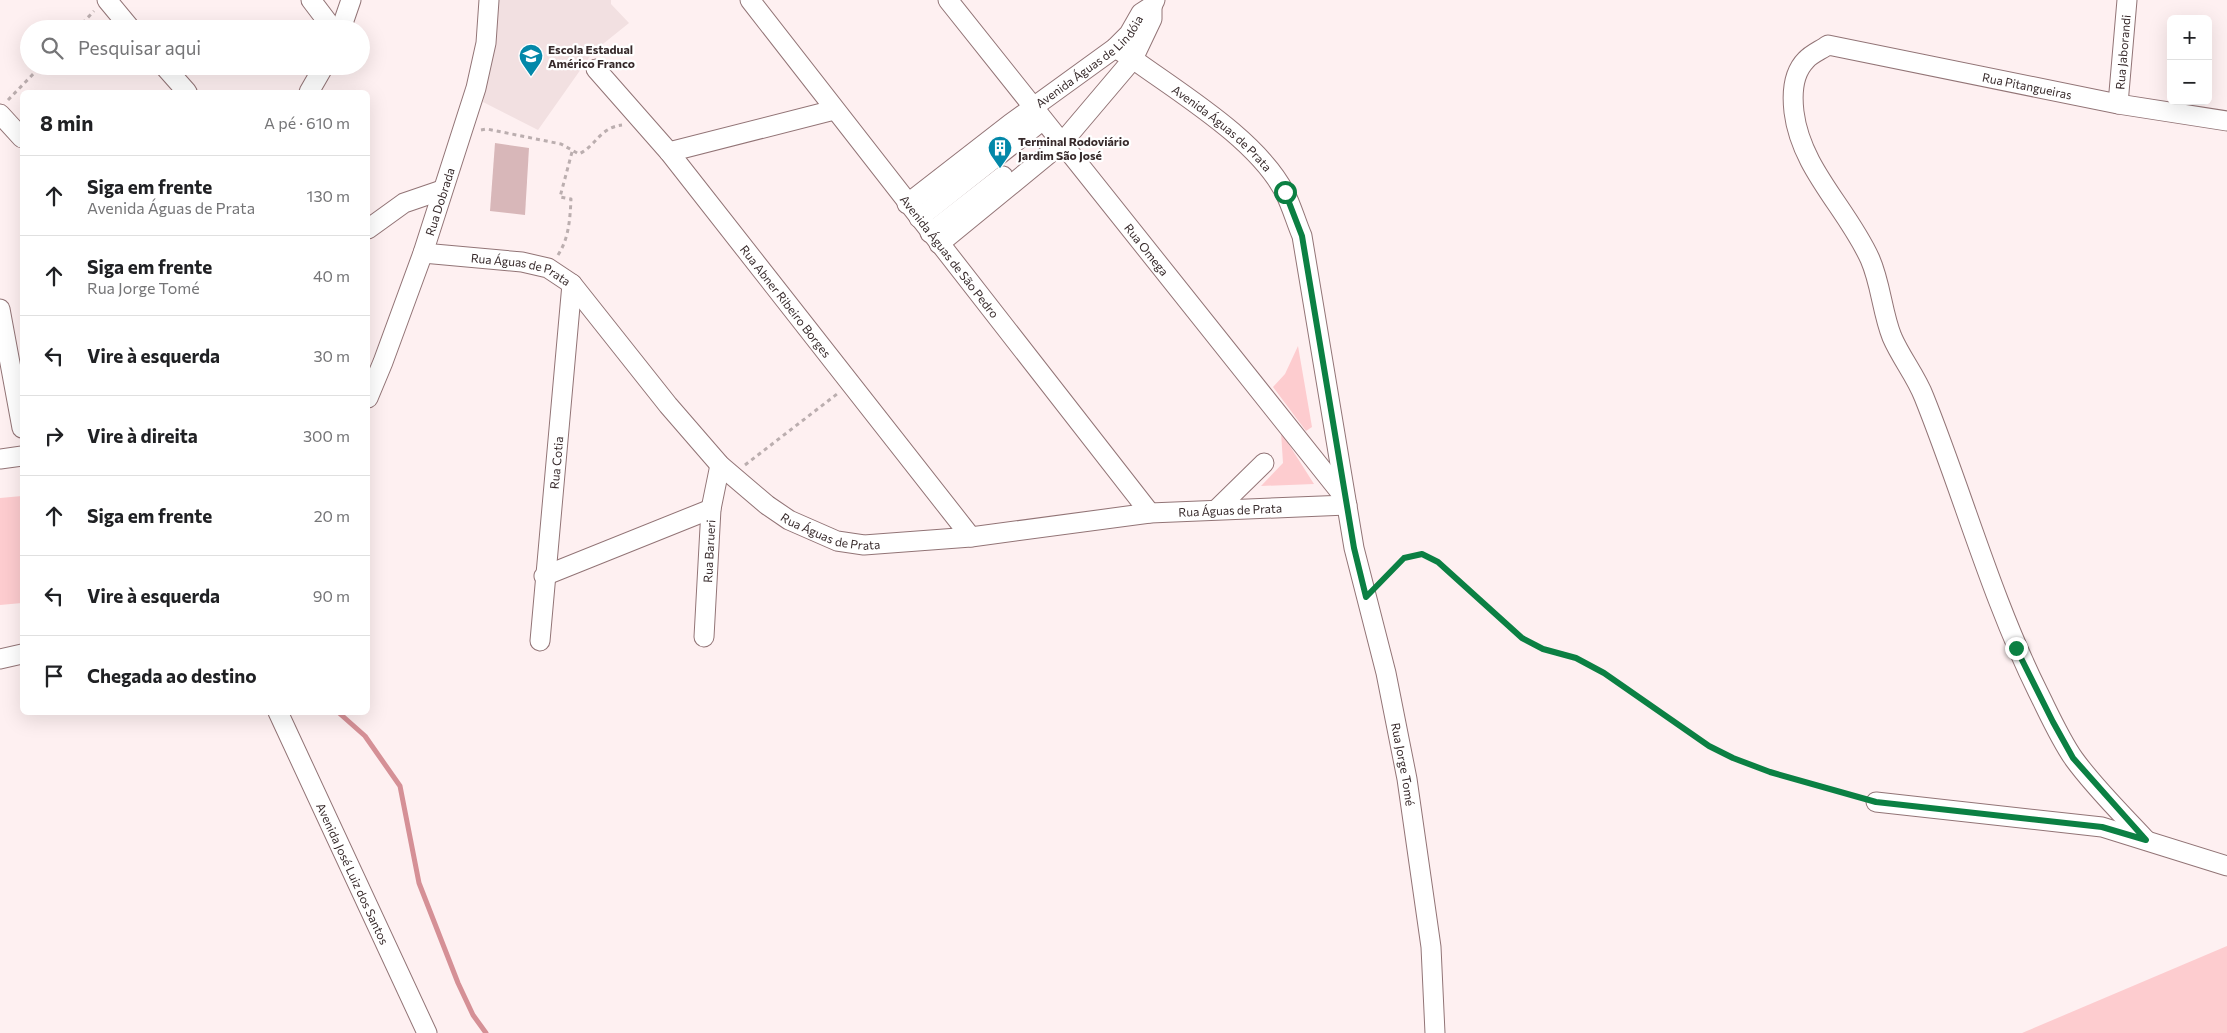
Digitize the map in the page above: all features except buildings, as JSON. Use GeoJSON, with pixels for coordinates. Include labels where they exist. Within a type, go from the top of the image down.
{"type":"FeatureCollection","features":[{"type":"Feature","properties":{"kind":"street"},"geometry":{"type":"LineString","coordinates":[[311,0],[326,20]]}},
{"type":"Feature","properties":{"kind":"street"},"geometry":{"type":"LineString","coordinates":[[344,20],[351,0]]}},
{"type":"Feature","properties":{"kind":"street","name":"Rua Dobrada"},"geometry":{"type":"LineString","coordinates":[[370,393],[423,253],[476,88],[486,43],[489,0]]}},
{"type":"Feature","properties":{"kind":"street","name":"Avenida Águas de São Pedro"},"geometry":{"type":"LineString","coordinates":[[750,0],[1150,514]]}},
{"type":"Feature","properties":{"kind":"street","name":"Rua Omega"},"geometry":{"type":"LineString","coordinates":[[948,0],[1346,502]]}},
{"type":"Feature","properties":{"kind":"street","name":"Rua Jaborandi"},"geometry":{"type":"LineString","coordinates":[[2118,104],[2127,0]]}},
{"type":"Feature","properties":{"kind":"street","name":"Avenida Águas de Lindóia"},"geometry":{"type":"LineString","coordinates":[[924,225],[1039,113],[1116,48],[1129,34],[1141,13],[1154,3]]}},
{"type":"Feature","properties":{"kind":"street","name":"Avenida Águas de Lindóia"},"geometry":{"type":"LineString","coordinates":[[924,225],[1058,140],[1133,59],[1152,19],[1154,3]]}},
{"type":"Feature","properties":{"kind":"street"},"geometry":{"type":"LineString","coordinates":[[102,4],[121,20]]}},
{"type":"Feature","properties":{"kind":"street","name":"Rua Pitangueiras"},"geometry":{"type":"LineString","coordinates":[[2146,840],[2073,758],[2020,656],[1924,395],[1893,339],[1870,258],[1858,235],[1810,163],[1800,142],[1794,111],[1794,86],[1798,73],[1806,60],[1828,45],[2118,104],[2227,121]]}},
{"type":"Feature","properties":{"kind":"street","name":"Avenida Águas de Prata"},"geometry":{"type":"LineString","coordinates":[[1116,48],[1241,140],[1260,158],[1285,192],[1302,236],[1346,502]]}},
{"type":"Feature","properties":{"kind":"street","name":"Rua Abner Ribeiro Borges"},"geometry":{"type":"LineString","coordinates":[[596,69],[669,152],[971,537]]}},
{"type":"Feature","properties":{"kind":"street"},"geometry":{"type":"LineString","coordinates":[[172,75],[185,90]]}},
{"type":"Feature","properties":{"kind":"street"},"geometry":{"type":"LineString","coordinates":[[309,90],[318,75]]}},
{"type":"Feature","properties":{"kind":"street"},"geometry":{"type":"LineString","coordinates":[[3,108],[20,135]]}},
{"type":"Feature","properties":{"kind":"street"},"geometry":{"type":"LineString","coordinates":[[669,152],[834,110]]}},
{"type":"Feature","properties":{"kind":"street"},"geometry":{"type":"LineString","coordinates":[[370,228],[404,204],[442,190]]}},
{"type":"Feature","properties":{"kind":"street","name":"Rua Águas de Prata"},"geometry":{"type":"LineString","coordinates":[[423,253],[522,262],[548,268],[572,284],[668,404],[725,470],[766,505],[789,520],[837,541],[864,546],[971,537],[1150,514],[1346,502]]}},
{"type":"Feature","properties":{"kind":"street","name":"Rua Cotia"},"geometry":{"type":"LineString","coordinates":[[540,641],[544,576],[572,284]]}},
{"type":"Feature","properties":{"kind":"street"},"geometry":{"type":"LineString","coordinates":[[0,308],[20,417]]}},
{"type":"Feature","properties":{"kind":"street"},"geometry":{"type":"LineString","coordinates":[[0,459],[20,456]]}},
{"type":"Feature","properties":{"kind":"street"},"geometry":{"type":"LineString","coordinates":[[1217,509],[1264,463]]}},
{"type":"Feature","properties":{"kind":"street","name":"Rua Barueri"},"geometry":{"type":"LineString","coordinates":[[704,636],[711,509],[725,470]]}},
{"type":"Feature","properties":{"kind":"street","name":"Rua Jorge Tomé"},"geometry":{"type":"LineString","coordinates":[[1346,502],[1354,548],[1386,673],[1407,779],[1431,947],[1435,1033]]}},
{"type":"Feature","properties":{"kind":"street"},"geometry":{"type":"LineString","coordinates":[[544,576],[711,509]]}},
{"type":"Feature","properties":{"kind":"street"},"geometry":{"type":"LineString","coordinates":[[0,659],[20,654]]}},
{"type":"Feature","properties":{"kind":"street","name":"Avenida José Luiz dos Santos"},"geometry":{"type":"LineString","coordinates":[[279,715],[427,1033]]}},
{"type":"Feature","properties":{"kind":"street"},"geometry":{"type":"LineString","coordinates":[[1876,802],[2102,827],[2227,866]]}},
{"type":"Feature","properties":{"kind":"path"},"geometry":{"type":"LineString","coordinates":[[86,20],[102,4]]}},
{"type":"Feature","properties":{"kind":"path"},"geometry":{"type":"LineString","coordinates":[[3,108],[33,75]]}},
{"type":"Feature","properties":{"kind":"path"},"geometry":{"type":"LineString","coordinates":[[461,132],[487,129],[561,144],[572,152],[579,154],[585,151],[603,131],[612,126],[642,122]]}},
{"type":"Feature","properties":{"kind":"path"},"geometry":{"type":"LineString","coordinates":[[548,268],[563,248],[569,228],[571,199],[560,197],[572,152]]}},
{"type":"Feature","properties":{"kind":"path"},"geometry":{"type":"LineString","coordinates":[[725,470],[850,384]]}},
{"type":"Feature","properties":{"kind":"path"},"geometry":{"type":"LineString","coordinates":[[1366,597],[1404,558],[1422,554],[1438,562],[1522,638],[1543,649],[1576,658],[1604,673],[1709,746],[1733,758],[1770,772],[1876,802]]}},
{"type":"Feature","properties":{"kind":"shaded area","name":"Escola Estadual Américo Franco"},"geometry":{"type":"Polygon","coordinates":[[[498,0],[611,0],[611,4],[629,23],[593,52],[538,130],[483,102],[498,0]]]}},
{"type":"Feature","properties":{"kind":"shaded area"},"geometry":{"type":"Polygon","coordinates":[[[1298,346],[1312,427],[1306,431],[1273,387],[1285,374],[1298,346]]]}},
{"type":"Feature","properties":{"kind":"shaded area"},"geometry":{"type":"Polygon","coordinates":[[[1281,432],[1314,484],[1261,486],[1283,463],[1281,432]]]}},
{"type":"Feature","properties":{"kind":"shaded area"},"geometry":{"type":"Polygon","coordinates":[[[20,496],[20,603],[0,605],[0,498],[20,496]]]}},
{"type":"Feature","properties":{"kind":"shaded area"},"geometry":{"type":"Polygon","coordinates":[[[2227,946],[2227,1033],[2022,1033],[2227,946]]]}},
{"type":"Feature","properties":{"kind":"waterway"},"geometry":{"type":"LineString","coordinates":[[341,715],[365,736],[400,786],[419,883],[458,983],[473,1015],[486,1033]]}},
{"type":"Feature","properties":{"kind":"place","name":"Escola Estadual Américo Franco"},"geometry":{"type":"Point","coordinates":[531,77]}},
{"type":"Feature","properties":{"kind":"place","name":"Terminal Rodoviário Jardim São José"},"geometry":{"type":"Point","coordinates":[1000,169]}},
{"type":"Feature","properties":{"kind":"route"},"geometry":{"type":"LineString","coordinates":[[1285,192],[1302,236],[1354,548],[1366,597],[1404,558],[1413,554],[1422,554],[1438,562],[1522,638],[1543,649],[1576,658],[1604,673],[1709,746],[1733,758],[1770,772],[1876,802],[2102,827],[2146,840],[2073,758],[2016,648]]}}]}
